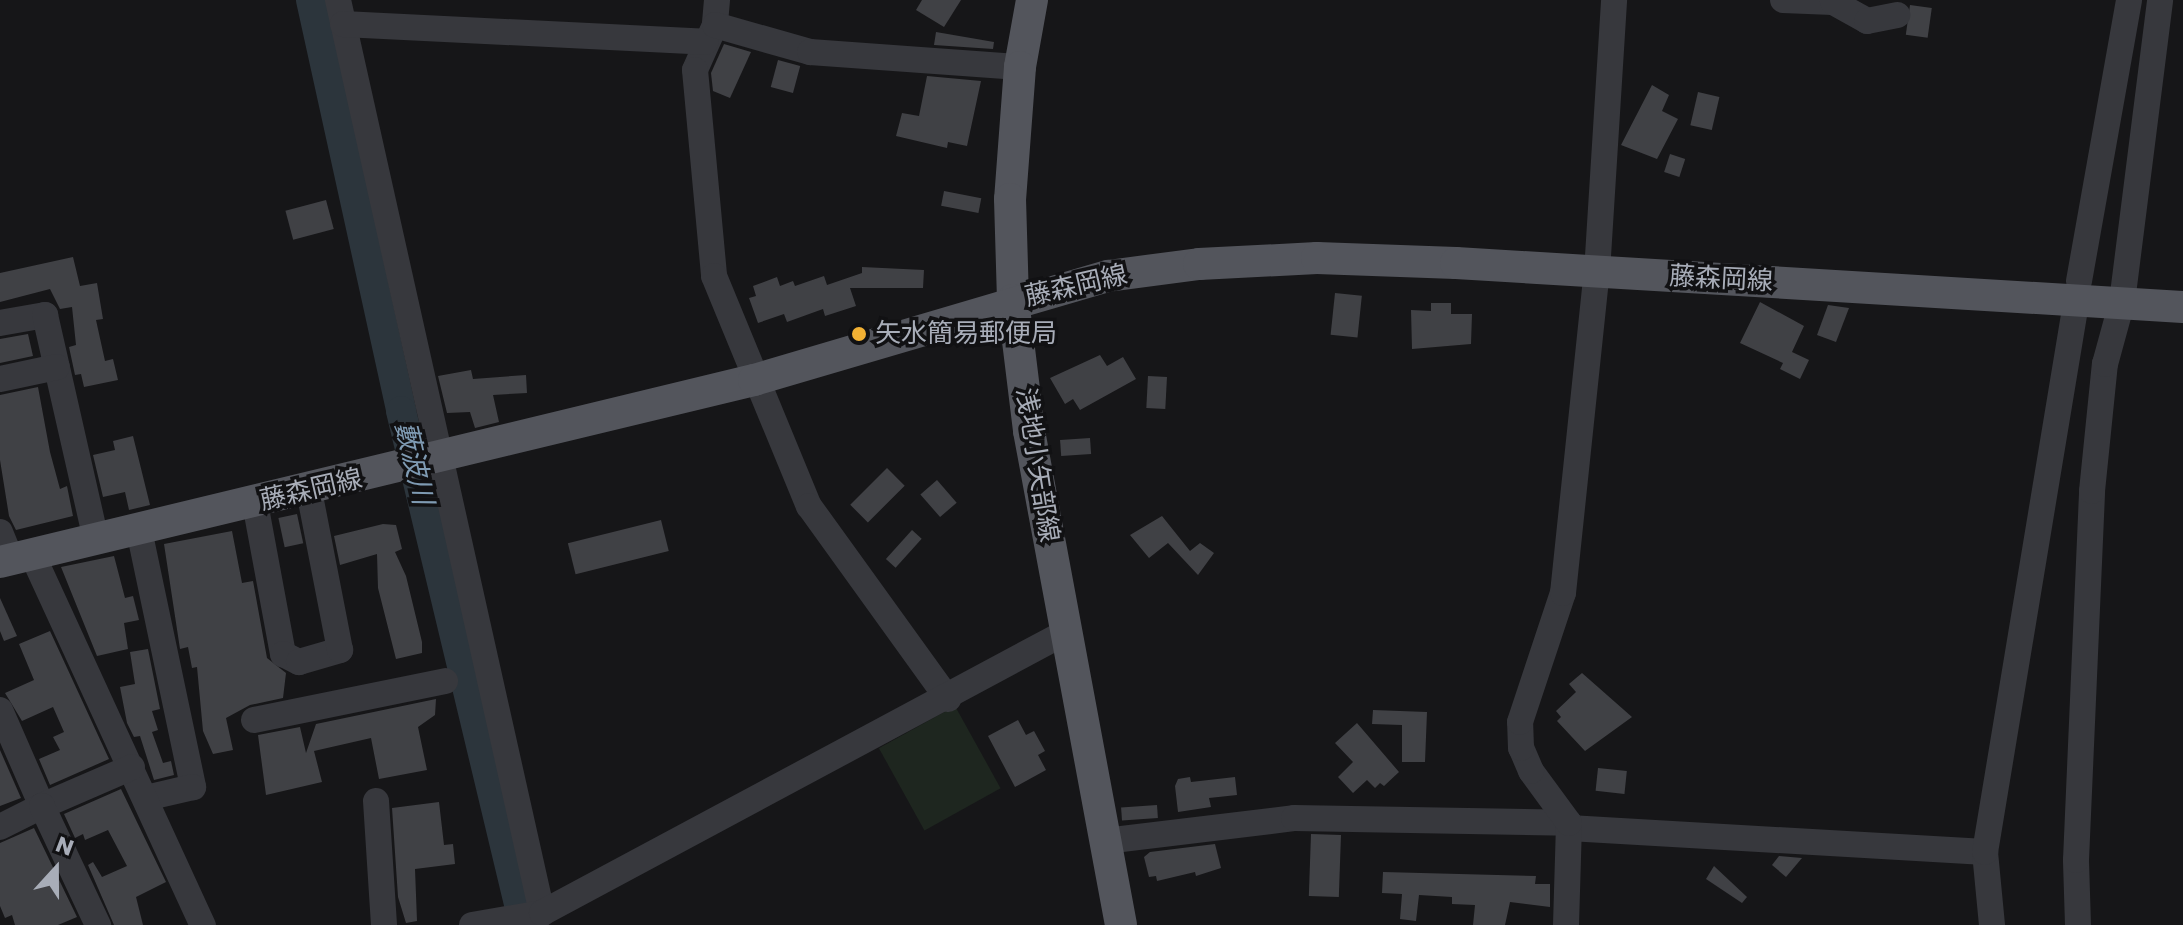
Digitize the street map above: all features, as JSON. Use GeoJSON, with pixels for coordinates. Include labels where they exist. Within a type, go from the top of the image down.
{"type":"FeatureCollection","features":[{"type":"Feature","properties":{"kind":"main road","name":"浅地小矢部線"},"geometry":{"type":"LineString","coordinates":[[1032,0],[1020,67],[1010,199],[1013,300],[1029,431],[1121,925]]}},
{"type":"Feature","properties":{"kind":"main road","name":"藤森岡線"},"geometry":{"type":"LineString","coordinates":[[11,552],[96,540],[441,459],[754,380],[1013,300],[1108,276],[1214,263],[1317,258],[2183,307]]}},
{"type":"Feature","properties":{"kind":"street"},"geometry":{"type":"LineString","coordinates":[[1566,925],[1569,825],[1531,771],[1521,748],[1520,722],[1563,593],[1597,272],[1614,0]]}},
{"type":"Feature","properties":{"kind":"street"},"geometry":{"type":"LineString","coordinates":[[1783,0],[1833,2],[1867,21],[1897,15]]}},
{"type":"Feature","properties":{"kind":"street"},"geometry":{"type":"LineString","coordinates":[[2079,281],[2129,0]]}},
{"type":"Feature","properties":{"kind":"street"},"geometry":{"type":"LineString","coordinates":[[2078,925],[2076,860],[2092,491],[2105,364],[2128,302],[2160,0]]}},
{"type":"Feature","properties":{"kind":"street"},"geometry":{"type":"LineString","coordinates":[[542,913],[340,12],[713,23],[810,52],[1020,67]]}},
{"type":"Feature","properties":{"kind":"street"},"geometry":{"type":"LineString","coordinates":[[713,23],[695,70],[714,276],[754,380],[809,506],[948,699]]}},
{"type":"Feature","properties":{"kind":"street"},"geometry":{"type":"LineString","coordinates":[[0,323],[45,315],[96,540]]}},
{"type":"Feature","properties":{"kind":"street"},"geometry":{"type":"LineString","coordinates":[[1992,925],[1985,852],[2074,315]]}},
{"type":"Feature","properties":{"kind":"street"},"geometry":{"type":"LineString","coordinates":[[0,379],[57,367]]}},
{"type":"Feature","properties":{"kind":"street"},"geometry":{"type":"LineString","coordinates":[[255,503],[283,654],[299,662],[340,650],[309,490]]}},
{"type":"Feature","properties":{"kind":"street"},"geometry":{"type":"LineString","coordinates":[[139,530],[193,787],[146,798]]}},
{"type":"Feature","properties":{"kind":"street"},"geometry":{"type":"LineString","coordinates":[[11,552],[132,767],[203,925]]}},
{"type":"Feature","properties":{"kind":"street"},"geometry":{"type":"LineString","coordinates":[[472,925],[542,913],[948,699],[1066,632]]}},
{"type":"Feature","properties":{"kind":"street"},"geometry":{"type":"LineString","coordinates":[[254,720],[445,681]]}},
{"type":"Feature","properties":{"kind":"street"},"geometry":{"type":"LineString","coordinates":[[0,710],[98,925]]}},
{"type":"Feature","properties":{"kind":"street"},"geometry":{"type":"LineString","coordinates":[[0,827],[132,767]]}},
{"type":"Feature","properties":{"kind":"street"},"geometry":{"type":"LineString","coordinates":[[376,801],[384,925]]}},
{"type":"Feature","properties":{"kind":"street"},"geometry":{"type":"LineString","coordinates":[[1105,841],[1294,818],[1569,825],[1985,852]]}},
{"type":"Feature","properties":{"kind":"shaded area"},"geometry":{"type":"Polygon","coordinates":[[[955,706],[1001,788],[924,830],[879,748],[955,706]]]}},
{"type":"Feature","properties":{"kind":"building"},"geometry":{"type":"Polygon","coordinates":[[[922,0],[961,0],[944,27],[916,10],[922,0]]]}},
{"type":"Feature","properties":{"kind":"building"},"geometry":{"type":"Polygon","coordinates":[[[1910,5],[1932,8],[1928,38],[1906,35],[1910,5]]]}},
{"type":"Feature","properties":{"kind":"building"},"geometry":{"type":"Polygon","coordinates":[[[936,32],[994,42],[993,49],[934,45],[936,32]]]}},
{"type":"Feature","properties":{"kind":"building"},"geometry":{"type":"Polygon","coordinates":[[[724,44],[751,52],[730,98],[713,91],[711,73],[724,44]]]}},
{"type":"Feature","properties":{"kind":"building"},"geometry":{"type":"Polygon","coordinates":[[[778,60],[800,66],[793,93],[771,87],[778,60]]]}},
{"type":"Feature","properties":{"kind":"building"},"geometry":{"type":"Polygon","coordinates":[[[927,76],[981,81],[967,146],[948,142],[947,148],[896,136],[902,113],[919,116],[927,76]]]}},
{"type":"Feature","properties":{"kind":"building"},"geometry":{"type":"Polygon","coordinates":[[[1652,85],[1669,95],[1662,111],[1678,119],[1657,159],[1621,145],[1652,85]]]}},
{"type":"Feature","properties":{"kind":"building"},"geometry":{"type":"Polygon","coordinates":[[[1698,92],[1719,97],[1712,130],[1690,125],[1698,92]]]}},
{"type":"Feature","properties":{"kind":"building"},"geometry":{"type":"Polygon","coordinates":[[[1670,154],[1685,159],[1679,177],[1664,172],[1670,154]]]}},
{"type":"Feature","properties":{"kind":"building"},"geometry":{"type":"Polygon","coordinates":[[[944,191],[981,198],[978,213],[941,206],[944,191]]]}},
{"type":"Feature","properties":{"kind":"building"},"geometry":{"type":"Polygon","coordinates":[[[326,200],[334,229],[293,240],[285,211],[326,200]]]}},
{"type":"Feature","properties":{"kind":"building"},"geometry":{"type":"Polygon","coordinates":[[[73,257],[80,286],[97,283],[103,319],[96,320],[105,361],[113,359],[118,380],[84,387],[81,374],[75,375],[69,347],[76,345],[72,307],[60,309],[50,289],[0,302],[0,273],[73,257]]]}},
{"type":"Feature","properties":{"kind":"building"},"geometry":{"type":"Polygon","coordinates":[[[862,267],[924,270],[923,288],[850,288],[856,306],[825,316],[823,309],[787,322],[784,314],[758,323],[749,298],[756,296],[753,286],[777,277],[780,286],[793,281],[795,286],[824,276],[827,285],[862,273],[862,267]]]}},
{"type":"Feature","properties":{"kind":"building"},"geometry":{"type":"Polygon","coordinates":[[[1335,293],[1362,296],[1357,338],[1331,335],[1335,293]]]}},
{"type":"Feature","properties":{"kind":"building"},"geometry":{"type":"Polygon","coordinates":[[[1760,302],[1804,326],[1792,352],[1809,360],[1800,379],[1780,369],[1783,363],[1740,343],[1760,302]]]}},
{"type":"Feature","properties":{"kind":"building"},"geometry":{"type":"Polygon","coordinates":[[[1431,303],[1451,303],[1451,314],[1472,314],[1471,344],[1412,349],[1411,310],[1431,311],[1431,303]]]}},
{"type":"Feature","properties":{"kind":"building"},"geometry":{"type":"Polygon","coordinates":[[[1828,305],[1849,308],[1836,342],[1817,335],[1828,305]]]}},
{"type":"Feature","properties":{"kind":"building"},"geometry":{"type":"Polygon","coordinates":[[[28,334],[33,356],[0,363],[0,339],[28,334]]]}},
{"type":"Feature","properties":{"kind":"building"},"geometry":{"type":"Polygon","coordinates":[[[1100,355],[1107,366],[1123,357],[1136,379],[1080,410],[1073,399],[1065,404],[1050,378],[1100,355]]]}},
{"type":"Feature","properties":{"kind":"building"},"geometry":{"type":"Polygon","coordinates":[[[471,370],[473,379],[526,375],[527,393],[493,395],[499,422],[475,428],[470,412],[447,413],[438,376],[471,370]]]}},
{"type":"Feature","properties":{"kind":"building"},"geometry":{"type":"Polygon","coordinates":[[[1148,376],[1167,377],[1165,409],[1146,408],[1148,376]]]}},
{"type":"Feature","properties":{"kind":"building"},"geometry":{"type":"Polygon","coordinates":[[[38,387],[60,489],[67,486],[73,516],[16,530],[9,516],[0,460],[0,395],[38,387]]]}},
{"type":"Feature","properties":{"kind":"building"},"geometry":{"type":"Polygon","coordinates":[[[133,436],[150,505],[129,510],[125,492],[103,497],[93,455],[115,450],[113,441],[133,436]]]}},
{"type":"Feature","properties":{"kind":"building"},"geometry":{"type":"Polygon","coordinates":[[[1090,438],[1091,454],[1061,456],[1060,440],[1090,438]]]}},
{"type":"Feature","properties":{"kind":"building"},"geometry":{"type":"Polygon","coordinates":[[[887,468],[905,486],[868,522],[850,505],[887,468]]]}},
{"type":"Feature","properties":{"kind":"building"},"geometry":{"type":"Polygon","coordinates":[[[937,480],[957,503],[940,517],[920,494],[937,480]]]}},
{"type":"Feature","properties":{"kind":"building"},"geometry":{"type":"Polygon","coordinates":[[[297,514],[303,543],[285,547],[278,518],[297,514]]]}},
{"type":"Feature","properties":{"kind":"building"},"geometry":{"type":"Polygon","coordinates":[[[1162,516],[1190,551],[1200,543],[1214,553],[1198,575],[1168,543],[1149,558],[1130,535],[1162,516]]]}},
{"type":"Feature","properties":{"kind":"building"},"geometry":{"type":"Polygon","coordinates":[[[661,520],[669,551],[576,574],[568,543],[661,520]]]}},
{"type":"Feature","properties":{"kind":"building"},"geometry":{"type":"Polygon","coordinates":[[[383,524],[396,525],[402,549],[395,552],[406,576],[422,642],[422,653],[396,659],[378,588],[377,554],[340,565],[334,536],[383,524]]]}},
{"type":"Feature","properties":{"kind":"building"},"geometry":{"type":"Polygon","coordinates":[[[912,530],[922,539],[896,568],[886,559],[912,530]]]}},
{"type":"Feature","properties":{"kind":"building"},"geometry":{"type":"Polygon","coordinates":[[[232,531],[242,583],[253,581],[267,658],[286,673],[283,698],[250,705],[226,718],[233,750],[213,754],[203,731],[197,667],[192,668],[188,647],[180,649],[164,544],[232,531]]]}},
{"type":"Feature","properties":{"kind":"building"},"geometry":{"type":"Polygon","coordinates":[[[114,556],[125,598],[133,596],[139,620],[124,623],[128,649],[97,656],[61,567],[114,556]]]}},
{"type":"Feature","properties":{"kind":"building"},"geometry":{"type":"Polygon","coordinates":[[[0,598],[17,636],[4,641],[0,631],[0,598]]]}},
{"type":"Feature","properties":{"kind":"building"},"geometry":{"type":"Polygon","coordinates":[[[50,631],[109,759],[50,785],[39,759],[60,750],[53,737],[64,732],[53,707],[22,721],[5,693],[34,680],[19,644],[50,631]]]}},
{"type":"Feature","properties":{"kind":"building"},"geometry":{"type":"Polygon","coordinates":[[[148,649],[160,709],[152,711],[158,730],[152,732],[163,763],[171,761],[174,775],[154,780],[140,736],[134,737],[127,723],[120,687],[135,684],[130,652],[148,649]]]}},
{"type":"Feature","properties":{"kind":"building"},"geometry":{"type":"Polygon","coordinates":[[[1582,673],[1632,717],[1585,751],[1557,721],[1561,717],[1556,711],[1576,692],[1569,684],[1582,673]]]}},
{"type":"Feature","properties":{"kind":"building"},"geometry":{"type":"Polygon","coordinates":[[[436,699],[435,715],[418,727],[427,770],[379,779],[371,738],[314,751],[322,782],[266,795],[258,735],[300,727],[306,753],[316,724],[436,699]]]}},
{"type":"Feature","properties":{"kind":"building"},"geometry":{"type":"Polygon","coordinates":[[[1373,710],[1427,712],[1425,762],[1402,762],[1402,725],[1372,724],[1373,710]]]}},
{"type":"Feature","properties":{"kind":"building"},"geometry":{"type":"Polygon","coordinates":[[[1018,720],[1026,735],[1034,731],[1045,751],[1038,755],[1046,770],[1015,787],[988,736],[1018,720]]]}},
{"type":"Feature","properties":{"kind":"building"},"geometry":{"type":"Polygon","coordinates":[[[1357,723],[1399,772],[1384,786],[1380,783],[1375,788],[1367,780],[1353,793],[1338,777],[1353,762],[1335,743],[1357,723]]]}},
{"type":"Feature","properties":{"kind":"building"},"geometry":{"type":"Polygon","coordinates":[[[0,750],[21,798],[0,806],[0,750]]]}},
{"type":"Feature","properties":{"kind":"building"},"geometry":{"type":"Polygon","coordinates":[[[1598,768],[1627,771],[1624,794],[1596,791],[1598,768]]]}},
{"type":"Feature","properties":{"kind":"building"},"geometry":{"type":"Polygon","coordinates":[[[1190,777],[1191,782],[1235,777],[1237,795],[1209,798],[1211,807],[1178,812],[1175,786],[1178,779],[1190,777]]]}},
{"type":"Feature","properties":{"kind":"building"},"geometry":{"type":"Polygon","coordinates":[[[121,789],[166,882],[136,897],[143,925],[114,925],[88,865],[93,862],[102,877],[127,866],[108,830],[85,840],[83,834],[75,838],[64,814],[121,789]]]}},
{"type":"Feature","properties":{"kind":"building"},"geometry":{"type":"Polygon","coordinates":[[[439,802],[444,845],[453,844],[455,864],[415,869],[417,921],[406,923],[398,897],[392,808],[439,802]]]}},
{"type":"Feature","properties":{"kind":"building"},"geometry":{"type":"Polygon","coordinates":[[[1157,805],[1158,818],[1122,820],[1121,808],[1157,805]]]}},
{"type":"Feature","properties":{"kind":"building"},"geometry":{"type":"Polygon","coordinates":[[[34,828],[77,917],[58,925],[15,925],[12,915],[5,918],[0,906],[0,843],[34,828]]]}},
{"type":"Feature","properties":{"kind":"building"},"geometry":{"type":"Polygon","coordinates":[[[1311,834],[1341,835],[1339,897],[1309,896],[1311,834]]]}},
{"type":"Feature","properties":{"kind":"building"},"geometry":{"type":"Polygon","coordinates":[[[1215,844],[1221,868],[1196,876],[1195,872],[1157,881],[1156,876],[1149,877],[1144,857],[1150,852],[1215,844]]]}},
{"type":"Feature","properties":{"kind":"building"},"geometry":{"type":"Polygon","coordinates":[[[1779,856],[1802,858],[1786,877],[1772,865],[1779,856]]]}},
{"type":"Feature","properties":{"kind":"building"},"geometry":{"type":"Polygon","coordinates":[[[1714,866],[1747,897],[1742,903],[1706,879],[1714,866]]]}},
{"type":"Feature","properties":{"kind":"building"},"geometry":{"type":"Polygon","coordinates":[[[1383,872],[1536,876],[1535,884],[1550,884],[1550,907],[1510,902],[1505,925],[1473,925],[1475,905],[1452,904],[1452,897],[1419,895],[1416,921],[1400,919],[1402,894],[1382,893],[1383,872]]]}},
{"type":"Feature","properties":{"kind":"waterway","name":"藪波川"},"geometry":{"type":"LineString","coordinates":[[311,0],[401,411],[524,925]]}},
{"type":"Feature","properties":{"kind":"place","name":"矢水簡易郵便局"},"geometry":{"type":"Point","coordinates":[859,334]}}]}
